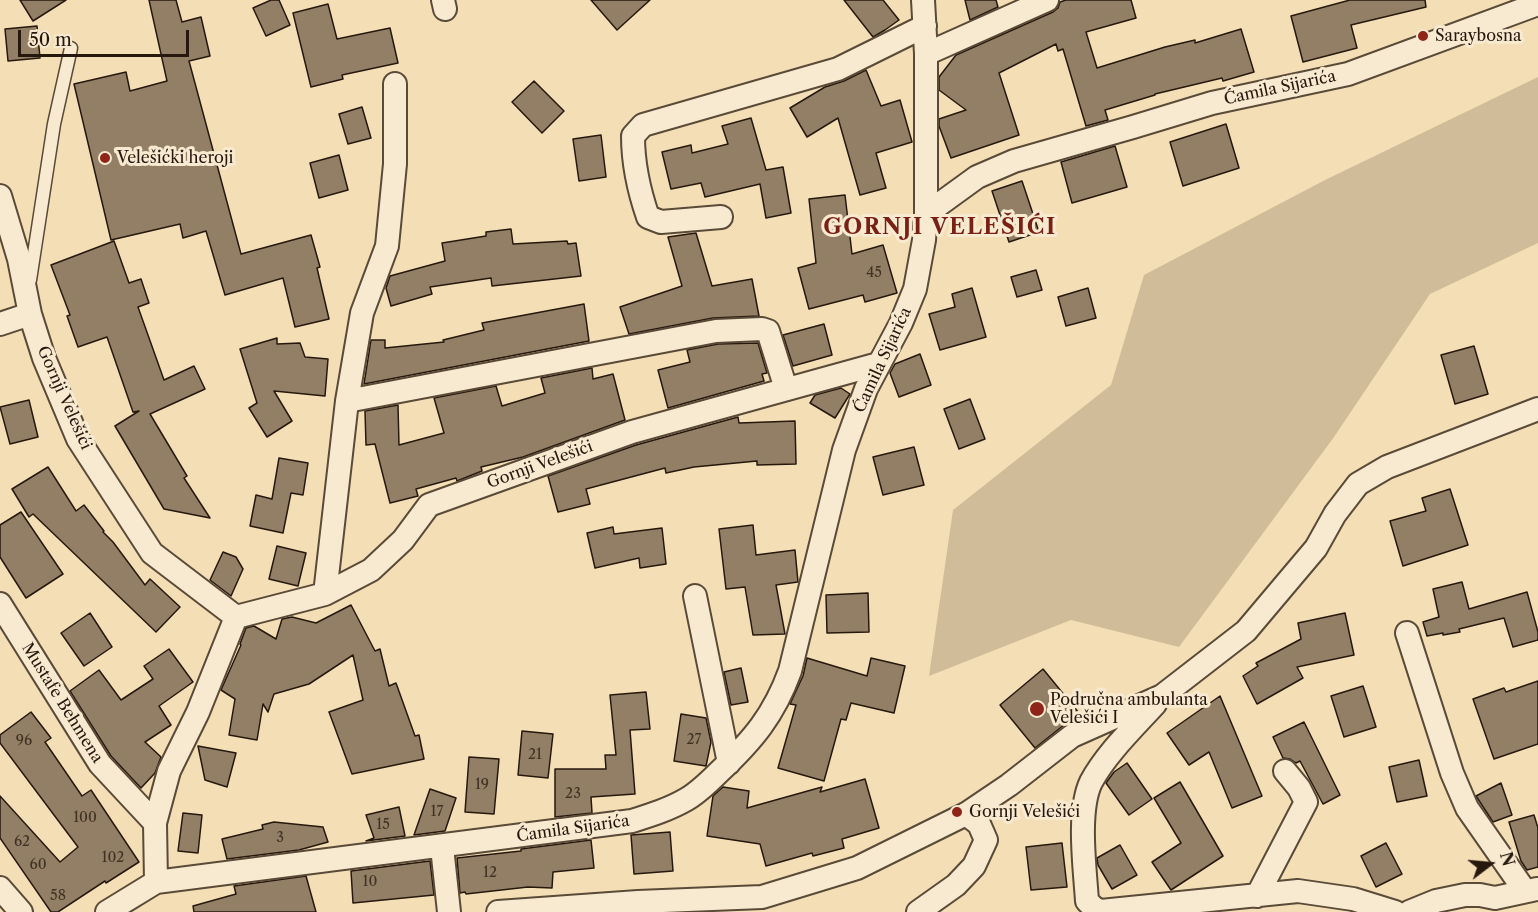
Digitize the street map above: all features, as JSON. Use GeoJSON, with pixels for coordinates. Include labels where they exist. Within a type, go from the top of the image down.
{"type":"FeatureCollection","features":[{"type":"Feature","properties":{"kind":"street","name":"Ćamila Sijarića"},"geometry":{"type":"LineString","coordinates":[[107,912],[156,882],[632,821],[689,798],[729,763],[761,728],[780,698],[796,648],[844,450],[866,389],[902,323],[915,289],[926,214],[926,54],[923,0]]}},
{"type":"Feature","properties":{"kind":"street"},"geometry":{"type":"LineString","coordinates":[[926,54],[1047,0]]}},
{"type":"Feature","properties":{"kind":"street","name":"Ćamila Sijarića"},"geometry":{"type":"LineString","coordinates":[[926,214],[977,177],[1014,161],[1212,103],[1348,74],[1538,4]]}},
{"type":"Feature","properties":{"kind":"street"},"geometry":{"type":"LineString","coordinates":[[721,217],[661,222],[648,217],[642,200],[633,151],[633,136],[643,125],[838,69],[925,26]]}},
{"type":"Feature","properties":{"kind":"street"},"geometry":{"type":"LineString","coordinates":[[325,594],[347,401],[362,313],[387,246],[395,164],[396,84]]}},
{"type":"Feature","properties":{"kind":"street","name":"Gornji Velešići"},"geometry":{"type":"LineString","coordinates":[[0,196],[19,259],[28,307],[44,358],[78,439],[152,553],[236,617],[325,594],[371,570],[403,540],[429,505],[632,432],[878,364]]}},
{"type":"Feature","properties":{"kind":"street"},"geometry":{"type":"LineString","coordinates":[[0,324],[28,307]]}},
{"type":"Feature","properties":{"kind":"street"},"geometry":{"type":"LineString","coordinates":[[347,401],[716,331],[762,329],[768,332],[772,340],[786,389]]}},
{"type":"Feature","properties":{"kind":"street"},"geometry":{"type":"LineString","coordinates":[[1395,912],[1353,899],[1298,891],[1101,911],[1087,901],[1083,843],[1084,813],[1091,783],[1116,747],[1162,696],[1246,631],[1316,548],[1335,514],[1358,484],[1387,467],[1538,409]]}},
{"type":"Feature","properties":{"kind":"street"},"geometry":{"type":"LineString","coordinates":[[695,596],[729,763]]}},
{"type":"Feature","properties":{"kind":"street","name":"Mustafe Behmena"},"geometry":{"type":"LineString","coordinates":[[0,604],[100,764],[155,823]]}},
{"type":"Feature","properties":{"kind":"street"},"geometry":{"type":"LineString","coordinates":[[156,882],[155,823],[169,771],[198,712],[236,617]]}},
{"type":"Feature","properties":{"kind":"street"},"geometry":{"type":"LineString","coordinates":[[1407,633],[1452,773],[1467,808],[1490,844],[1531,890],[1495,898],[1466,895],[1443,906],[1409,912]]}},
{"type":"Feature","properties":{"kind":"street"},"geometry":{"type":"LineString","coordinates":[[498,912],[638,902],[756,904],[857,868],[966,814],[1009,785],[1072,736],[1162,696]]}},
{"type":"Feature","properties":{"kind":"street"},"geometry":{"type":"LineString","coordinates":[[1257,896],[1306,802],[1299,788],[1285,771]]}},
{"type":"Feature","properties":{"kind":"street"},"geometry":{"type":"LineString","coordinates":[[918,912],[956,885],[974,866],[986,840],[979,824],[966,814]]}},
{"type":"Feature","properties":{"kind":"street"},"geometry":{"type":"LineString","coordinates":[[442,847],[449,912]]}},
{"type":"Feature","properties":{"kind":"street"},"geometry":{"type":"LineString","coordinates":[[0,888],[21,912]]}},
{"type":"Feature","properties":{"kind":"lane"},"geometry":{"type":"LineString","coordinates":[[28,307],[35,239],[54,124],[71,48]]}},
{"type":"Feature","properties":{"kind":"shaded area"},"geometry":{"type":"Polygon","coordinates":[[[1538,77],[1538,243],[1430,294],[1334,437],[1179,647],[1071,620],[929,676],[953,510],[1111,385],[1144,275],[1325,180],[1538,77]]]}},
{"type":"Feature","properties":{"kind":"building"},"geometry":{"type":"Polygon","coordinates":[[[20,0],[66,0],[33,21],[20,0]]]}},
{"type":"Feature","properties":{"kind":"building"},"geometry":{"type":"Polygon","coordinates":[[[149,0],[176,0],[182,22],[201,17],[210,56],[189,61],[241,254],[311,235],[320,267],[317,268],[329,319],[295,327],[283,278],[225,295],[206,231],[183,238],[180,224],[111,240],[74,84],[126,72],[130,91],[167,81],[149,0]]]}},
{"type":"Feature","properties":{"kind":"building"},"geometry":{"type":"Polygon","coordinates":[[[271,0],[279,0],[290,25],[266,36],[253,8],[271,0]]]}},
{"type":"Feature","properties":{"kind":"building"},"geometry":{"type":"Polygon","coordinates":[[[591,0],[650,0],[617,30],[591,0]]]}},
{"type":"Feature","properties":{"kind":"building"},"geometry":{"type":"Polygon","coordinates":[[[844,0],[883,0],[899,20],[873,37],[844,0]]]}},
{"type":"Feature","properties":{"kind":"building"},"geometry":{"type":"Polygon","coordinates":[[[965,0],[996,0],[998,7],[970,20],[965,0]]]}},
{"type":"Feature","properties":{"kind":"building"},"geometry":{"type":"Polygon","coordinates":[[[1066,0],[1131,0],[1136,18],[1086,32],[1097,68],[1165,47],[1195,40],[1195,43],[1241,29],[1254,72],[1223,81],[1222,78],[1155,94],[1105,110],[1108,120],[1086,126],[1063,49],[1058,51],[1056,44],[999,73],[1019,135],[951,158],[939,126],[939,119],[966,110],[939,90],[939,77],[956,55],[1053,12],[1058,8],[1060,2],[1066,0]]]}},
{"type":"Feature","properties":{"kind":"building"},"geometry":{"type":"Polygon","coordinates":[[[1350,0],[1425,0],[1426,7],[1351,25],[1357,48],[1303,62],[1291,16],[1350,0]]]}},
{"type":"Feature","properties":{"kind":"building"},"geometry":{"type":"Polygon","coordinates":[[[328,4],[337,39],[390,28],[398,63],[342,75],[343,79],[311,87],[293,13],[328,4]]]}},
{"type":"Feature","properties":{"kind":"building"},"geometry":{"type":"Polygon","coordinates":[[[37,26],[40,58],[8,61],[5,29],[37,26]]]}},
{"type":"Feature","properties":{"kind":"building"},"geometry":{"type":"Polygon","coordinates":[[[866,70],[881,106],[900,100],[912,142],[876,153],[886,188],[860,195],[838,118],[807,137],[790,108],[825,87],[866,70]]]}},
{"type":"Feature","properties":{"kind":"building"},"geometry":{"type":"Polygon","coordinates":[[[534,81],[564,111],[542,133],[512,102],[534,81]]]}},
{"type":"Feature","properties":{"kind":"building"},"geometry":{"type":"Polygon","coordinates":[[[362,107],[371,138],[348,144],[339,114],[362,107]]]}},
{"type":"Feature","properties":{"kind":"building"},"geometry":{"type":"Polygon","coordinates":[[[751,118],[766,170],[783,167],[791,213],[766,218],[760,184],[705,197],[701,183],[671,189],[662,152],[691,145],[692,153],[728,144],[722,126],[751,118]]]}},
{"type":"Feature","properties":{"kind":"building"},"geometry":{"type":"Polygon","coordinates":[[[1226,124],[1239,168],[1183,186],[1170,142],[1226,124]]]}},
{"type":"Feature","properties":{"kind":"building"},"geometry":{"type":"Polygon","coordinates":[[[601,135],[606,177],[579,181],[573,139],[601,135]]]}},
{"type":"Feature","properties":{"kind":"building"},"geometry":{"type":"Polygon","coordinates":[[[1115,146],[1127,187],[1072,203],[1061,162],[1115,146]]]}},
{"type":"Feature","properties":{"kind":"building"},"geometry":{"type":"Polygon","coordinates":[[[339,155],[348,190],[319,198],[310,163],[339,155]]]}},
{"type":"Feature","properties":{"kind":"building"},"geometry":{"type":"Polygon","coordinates":[[[1022,181],[1039,232],[1009,242],[992,191],[1022,181]]]}},
{"type":"Feature","properties":{"kind":"building"},"geometry":{"type":"Polygon","coordinates":[[[845,195],[852,254],[883,245],[897,293],[865,302],[863,295],[809,309],[798,268],[816,263],[809,199],[845,195]]]}},
{"type":"Feature","properties":{"kind":"building"},"geometry":{"type":"Polygon","coordinates":[[[511,229],[513,244],[567,241],[568,244],[576,243],[581,276],[492,286],[491,278],[430,287],[432,294],[391,306],[386,288],[390,276],[445,261],[442,243],[486,236],[486,232],[511,229]]]}},
{"type":"Feature","properties":{"kind":"building"},"geometry":{"type":"Polygon","coordinates":[[[696,233],[712,286],[752,279],[759,316],[713,318],[629,334],[620,307],[682,286],[668,237],[696,233]]]}},
{"type":"Feature","properties":{"kind":"building"},"geometry":{"type":"Polygon","coordinates":[[[114,241],[129,283],[141,279],[149,303],[138,307],[164,380],[194,366],[205,389],[150,414],[187,476],[184,478],[210,518],[164,509],[115,426],[139,411],[133,412],[107,337],[78,347],[67,316],[70,315],[51,265],[114,241]]]}},
{"type":"Feature","properties":{"kind":"building"},"geometry":{"type":"Polygon","coordinates":[[[1036,270],[1042,290],[1017,297],[1011,277],[1036,270]]]}},
{"type":"Feature","properties":{"kind":"building"},"geometry":{"type":"Polygon","coordinates":[[[972,288],[986,337],[940,350],[929,314],[955,307],[952,294],[972,288]]]}},
{"type":"Feature","properties":{"kind":"building"},"geometry":{"type":"Polygon","coordinates":[[[1088,288],[1096,318],[1066,326],[1058,297],[1088,288]]]}},
{"type":"Feature","properties":{"kind":"building"},"geometry":{"type":"Polygon","coordinates":[[[584,304],[589,341],[364,384],[371,340],[385,340],[385,348],[444,342],[443,340],[484,330],[482,323],[584,304]]]}},
{"type":"Feature","properties":{"kind":"building"},"geometry":{"type":"Polygon","coordinates":[[[824,324],[832,355],[793,366],[783,335],[824,324]]]}},
{"type":"Feature","properties":{"kind":"building"},"geometry":{"type":"Polygon","coordinates":[[[277,338],[277,344],[300,343],[305,357],[328,359],[325,396],[274,391],[292,421],[267,437],[249,408],[257,403],[240,349],[277,338]]]}},
{"type":"Feature","properties":{"kind":"building"},"geometry":{"type":"Polygon","coordinates":[[[758,343],[767,373],[762,374],[764,381],[668,408],[658,370],[690,362],[687,350],[718,344],[758,343]]]}},
{"type":"Feature","properties":{"kind":"building"},"geometry":{"type":"Polygon","coordinates":[[[1474,346],[1488,394],[1455,404],[1441,355],[1474,346]]]}},
{"type":"Feature","properties":{"kind":"building"},"geometry":{"type":"Polygon","coordinates":[[[920,354],[931,385],[899,397],[890,373],[895,364],[920,354]]]}},
{"type":"Feature","properties":{"kind":"building"},"geometry":{"type":"Polygon","coordinates":[[[592,368],[593,379],[613,374],[625,420],[523,457],[481,467],[482,471],[457,481],[456,478],[416,489],[418,496],[390,503],[375,444],[366,445],[365,411],[398,405],[399,445],[444,433],[434,398],[496,386],[502,406],[545,393],[541,378],[592,368]]]}},
{"type":"Feature","properties":{"kind":"building"},"geometry":{"type":"Polygon","coordinates":[[[841,388],[850,394],[835,418],[810,403],[815,395],[841,388]]]}},
{"type":"Feature","properties":{"kind":"building"},"geometry":{"type":"Polygon","coordinates":[[[970,399],[985,439],[959,449],[944,409],[970,399]]]}},
{"type":"Feature","properties":{"kind":"building"},"geometry":{"type":"Polygon","coordinates":[[[29,400],[38,437],[10,444],[0,407],[29,400]]]}},
{"type":"Feature","properties":{"kind":"building"},"geometry":{"type":"Polygon","coordinates":[[[738,417],[739,423],[795,421],[796,464],[757,465],[757,461],[694,467],[666,473],[665,468],[586,489],[590,504],[558,512],[548,476],[636,445],[738,417]]]}},
{"type":"Feature","properties":{"kind":"building"},"geometry":{"type":"Polygon","coordinates":[[[914,447],[924,485],[883,495],[873,457],[914,447]]]}},
{"type":"Feature","properties":{"kind":"building"},"geometry":{"type":"Polygon","coordinates":[[[279,458],[308,463],[303,495],[291,493],[283,533],[250,526],[256,495],[272,499],[279,458]]]}},
{"type":"Feature","properties":{"kind":"building"},"geometry":{"type":"Polygon","coordinates":[[[48,467],[76,511],[84,505],[145,585],[150,579],[180,607],[156,632],[33,514],[29,517],[12,489],[48,467]]]}},
{"type":"Feature","properties":{"kind":"building"},"geometry":{"type":"Polygon","coordinates":[[[1450,489],[1468,545],[1403,566],[1390,521],[1426,511],[1422,498],[1450,489]]]}},
{"type":"Feature","properties":{"kind":"building"},"geometry":{"type":"Polygon","coordinates":[[[21,512],[63,574],[26,598],[0,557],[0,525],[21,512]]]}},
{"type":"Feature","properties":{"kind":"building"},"geometry":{"type":"Polygon","coordinates":[[[753,525],[756,555],[795,550],[798,582],[776,585],[785,634],[753,635],[745,587],[726,589],[719,529],[753,525]]]}},
{"type":"Feature","properties":{"kind":"building"},"geometry":{"type":"Polygon","coordinates":[[[613,527],[614,534],[662,528],[666,564],[640,568],[639,558],[595,568],[587,533],[613,527]]]}},
{"type":"Feature","properties":{"kind":"building"},"geometry":{"type":"Polygon","coordinates":[[[277,546],[306,553],[298,586],[269,579],[277,546]]]}},
{"type":"Feature","properties":{"kind":"building"},"geometry":{"type":"Polygon","coordinates":[[[223,552],[236,557],[243,569],[231,596],[210,580],[223,552]]]}},
{"type":"Feature","properties":{"kind":"building"},"geometry":{"type":"Polygon","coordinates":[[[1462,582],[1469,609],[1527,592],[1538,640],[1513,647],[1504,618],[1459,629],[1460,632],[1427,636],[1423,622],[1439,617],[1433,589],[1462,582]]]}},
{"type":"Feature","properties":{"kind":"building"},"geometry":{"type":"Polygon","coordinates":[[[868,593],[869,632],[827,633],[826,595],[868,593]]]}},
{"type":"Feature","properties":{"kind":"building"},"geometry":{"type":"Polygon","coordinates":[[[351,605],[375,651],[380,649],[389,686],[396,683],[415,736],[419,735],[424,759],[352,774],[329,712],[363,700],[353,655],[309,684],[274,694],[268,712],[263,704],[257,740],[229,735],[235,699],[221,690],[246,628],[254,626],[276,639],[282,619],[292,617],[316,623],[351,605]]]}},
{"type":"Feature","properties":{"kind":"building"},"geometry":{"type":"Polygon","coordinates":[[[90,613],[112,647],[84,666],[61,633],[90,613]]]}},
{"type":"Feature","properties":{"kind":"building"},"geometry":{"type":"Polygon","coordinates":[[[1345,613],[1354,655],[1297,667],[1303,678],[1257,704],[1243,676],[1258,666],[1256,663],[1301,639],[1298,623],[1345,613]]]}},
{"type":"Feature","properties":{"kind":"building"},"geometry":{"type":"Polygon","coordinates":[[[169,649],[193,682],[159,706],[171,725],[145,742],[161,757],[155,773],[141,788],[111,756],[70,691],[99,670],[121,700],[153,679],[144,666],[169,649]]]}},
{"type":"Feature","properties":{"kind":"building"},"geometry":{"type":"Polygon","coordinates":[[[807,658],[867,676],[871,658],[905,666],[894,713],[851,703],[846,720],[841,719],[824,781],[778,768],[796,705],[790,704],[803,676],[807,658]]]}},
{"type":"Feature","properties":{"kind":"building"},"geometry":{"type":"Polygon","coordinates":[[[741,668],[748,702],[731,705],[724,672],[741,668]]]}},
{"type":"Feature","properties":{"kind":"building"},"geometry":{"type":"Polygon","coordinates":[[[1043,669],[1079,713],[1035,748],[1000,705],[1043,669]]]}},
{"type":"Feature","properties":{"kind":"building"},"geometry":{"type":"Polygon","coordinates":[[[1538,681],[1538,744],[1494,759],[1473,699],[1504,688],[1506,692],[1538,681]]]}},
{"type":"Feature","properties":{"kind":"building"},"geometry":{"type":"Polygon","coordinates":[[[1363,686],[1376,727],[1344,737],[1331,696],[1363,686]]]}},
{"type":"Feature","properties":{"kind":"building"},"geometry":{"type":"Polygon","coordinates":[[[646,692],[650,729],[630,730],[635,794],[591,797],[592,813],[555,817],[555,769],[606,769],[605,755],[616,755],[610,695],[646,692]]]}},
{"type":"Feature","properties":{"kind":"building"},"geometry":{"type":"Polygon","coordinates":[[[1220,696],[1262,796],[1232,808],[1209,752],[1189,765],[1167,733],[1220,696]]]}},
{"type":"Feature","properties":{"kind":"building"},"geometry":{"type":"Polygon","coordinates":[[[31,712],[51,738],[45,742],[82,796],[91,790],[139,862],[58,912],[51,912],[0,838],[0,796],[60,862],[78,847],[0,743],[0,735],[31,712]]]}},
{"type":"Feature","properties":{"kind":"building"},"geometry":{"type":"Polygon","coordinates":[[[681,714],[706,718],[711,742],[706,766],[674,761],[681,714]]]}},
{"type":"Feature","properties":{"kind":"building"},"geometry":{"type":"Polygon","coordinates":[[[1304,722],[1340,795],[1323,804],[1300,761],[1296,763],[1283,758],[1273,737],[1304,722]]]}},
{"type":"Feature","properties":{"kind":"building"},"geometry":{"type":"Polygon","coordinates":[[[522,731],[553,734],[548,778],[518,775],[522,731]]]}},
{"type":"Feature","properties":{"kind":"building"},"geometry":{"type":"Polygon","coordinates":[[[198,746],[236,753],[227,787],[205,780],[198,746]]]}},
{"type":"Feature","properties":{"kind":"building"},"geometry":{"type":"Polygon","coordinates":[[[469,757],[499,759],[494,814],[465,812],[469,757]]]}},
{"type":"Feature","properties":{"kind":"building"},"geometry":{"type":"Polygon","coordinates":[[[1419,760],[1427,796],[1397,802],[1389,767],[1419,760]]]}},
{"type":"Feature","properties":{"kind":"building"},"geometry":{"type":"Polygon","coordinates":[[[1127,763],[1152,799],[1129,815],[1106,783],[1114,772],[1127,763]]]}},
{"type":"Feature","properties":{"kind":"building"},"geometry":{"type":"Polygon","coordinates":[[[865,779],[879,828],[842,839],[844,848],[813,856],[812,853],[766,866],[760,844],[707,836],[713,796],[723,787],[749,791],[747,808],[822,787],[820,792],[865,779]]]}},
{"type":"Feature","properties":{"kind":"building"},"geometry":{"type":"Polygon","coordinates":[[[1180,782],[1223,856],[1171,890],[1152,862],[1181,843],[1154,798],[1180,782]]]}},
{"type":"Feature","properties":{"kind":"building"},"geometry":{"type":"Polygon","coordinates":[[[1501,783],[1512,815],[1493,822],[1476,796],[1501,783]]]}},
{"type":"Feature","properties":{"kind":"building"},"geometry":{"type":"Polygon","coordinates":[[[430,789],[456,798],[445,831],[414,835],[430,789]]]}},
{"type":"Feature","properties":{"kind":"building"},"geometry":{"type":"Polygon","coordinates":[[[399,807],[405,836],[366,841],[374,838],[366,815],[399,807]]]}},
{"type":"Feature","properties":{"kind":"building"},"geometry":{"type":"Polygon","coordinates":[[[183,813],[202,815],[198,853],[178,851],[183,813]]]}},
{"type":"Feature","properties":{"kind":"building"},"geometry":{"type":"Polygon","coordinates":[[[1534,815],[1538,828],[1538,867],[1527,870],[1521,861],[1509,822],[1534,815]]]}},
{"type":"Feature","properties":{"kind":"building"},"geometry":{"type":"Polygon","coordinates":[[[274,822],[323,827],[328,842],[299,850],[227,859],[222,839],[263,829],[262,825],[274,822]]]}},
{"type":"Feature","properties":{"kind":"building"},"geometry":{"type":"Polygon","coordinates":[[[670,832],[673,871],[634,874],[631,835],[670,832]]]}},
{"type":"Feature","properties":{"kind":"building"},"geometry":{"type":"Polygon","coordinates":[[[591,840],[594,868],[553,872],[552,888],[528,887],[460,893],[457,858],[591,840]]]}},
{"type":"Feature","properties":{"kind":"building"},"geometry":{"type":"Polygon","coordinates":[[[1062,843],[1067,887],[1031,890],[1026,847],[1062,843]]]}},
{"type":"Feature","properties":{"kind":"building"},"geometry":{"type":"Polygon","coordinates":[[[1386,843],[1402,874],[1376,887],[1361,856],[1386,843]]]}},
{"type":"Feature","properties":{"kind":"building"},"geometry":{"type":"Polygon","coordinates":[[[1120,845],[1137,875],[1112,889],[1098,865],[1097,858],[1120,845]]]}},
{"type":"Feature","properties":{"kind":"building"},"geometry":{"type":"Polygon","coordinates":[[[430,861],[434,895],[353,903],[351,871],[430,861]]]}},
{"type":"Feature","properties":{"kind":"building"},"geometry":{"type":"Polygon","coordinates":[[[306,876],[316,912],[194,912],[193,906],[236,894],[234,886],[306,876]]]}},
{"type":"Feature","properties":{"kind":"place","name":"Saraybosna"},"geometry":{"type":"Point","coordinates":[1423,36]}},
{"type":"Feature","properties":{"kind":"place","name":"Velešićki heroji"},"geometry":{"type":"Point","coordinates":[105,158]}},
{"type":"Feature","properties":{"kind":"place","name":"Područna ambulanta Velešići I"},"geometry":{"type":"Point","coordinates":[1037,709]}},
{"type":"Feature","properties":{"kind":"place","name":"Gornji Velešići"},"geometry":{"type":"Point","coordinates":[957,812]}},
{"type":"Feature","properties":{"kind":"district","name":"GORNJI VELEŠIĆI"},"geometry":{"type":"Point","coordinates":[940,228]}}]}
